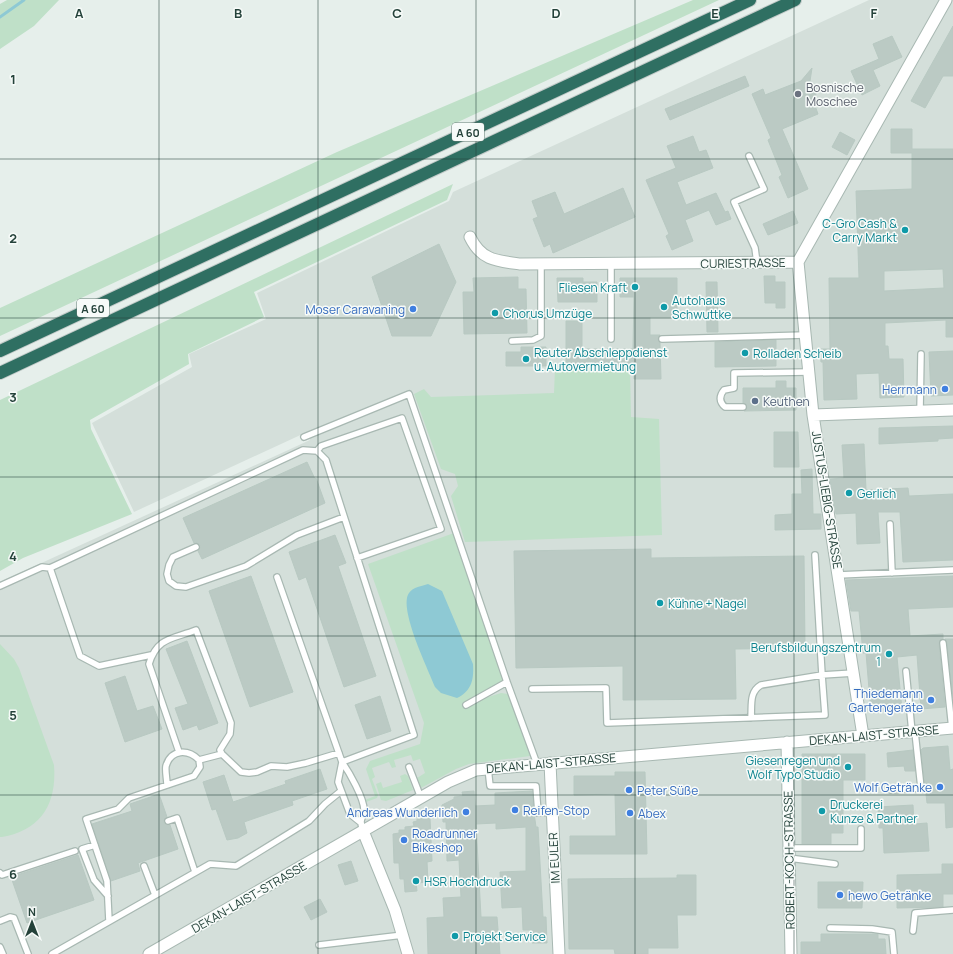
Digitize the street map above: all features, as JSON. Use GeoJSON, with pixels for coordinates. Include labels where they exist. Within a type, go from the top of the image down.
{"type":"FeatureCollection","features":[{"type":"Feature","properties":{"kind":"highway","name":"A 60"},"geometry":{"type":"LineString","coordinates":[[0,351],[750,0]]}},
{"type":"Feature","properties":{"kind":"highway","name":"A 60"},"geometry":{"type":"LineString","coordinates":[[0,373],[795,0]]}},
{"type":"Feature","properties":{"kind":"street","name":"CURIESTRASSE"},"geometry":{"type":"LineString","coordinates":[[470,237],[474,246],[481,254],[489,258],[497,261],[541,265],[798,262],[946,0]]}},
{"type":"Feature","properties":{"kind":"street","name":"JUSTUS-LIEBIG-STRASSE"},"geometry":{"type":"LineString","coordinates":[[798,262],[813,415],[863,736]]}},
{"type":"Feature","properties":{"kind":"street"},"geometry":{"type":"LineString","coordinates":[[813,415],[953,410]]}},
{"type":"Feature","properties":{"kind":"street","name":"DEKAN-LAIST-STRASSE"},"geometry":{"type":"LineString","coordinates":[[149,954],[362,826],[421,798],[464,774],[488,768],[953,729]]}},
{"type":"Feature","properties":{"kind":"street","name":"ROBERT-KOCH-STRASSE"},"geometry":{"type":"LineString","coordinates":[[787,742],[791,954]]}},
{"type":"Feature","properties":{"kind":"street","name":"IM EULER"},"geometry":{"type":"LineString","coordinates":[[550,763],[559,954]]}},
{"type":"Feature","properties":{"kind":"street"},"geometry":{"type":"LineString","coordinates":[[362,826],[384,878],[408,954]]}},
{"type":"Feature","properties":{"kind":"lane"},"geometry":{"type":"LineString","coordinates":[[749,156],[764,189],[734,202],[754,248],[757,263]]}},
{"type":"Feature","properties":{"kind":"lane"},"geometry":{"type":"LineString","coordinates":[[512,341],[533,340],[541,336],[541,265]]}},
{"type":"Feature","properties":{"kind":"lane"},"geometry":{"type":"LineString","coordinates":[[611,265],[611,339]]}},
{"type":"Feature","properties":{"kind":"lane"},"geometry":{"type":"LineString","coordinates":[[662,339],[805,335]]}},
{"type":"Feature","properties":{"kind":"lane"},"geometry":{"type":"LineString","coordinates":[[920,411],[921,354]]}},
{"type":"Feature","properties":{"kind":"lane"},"geometry":{"type":"LineString","coordinates":[[743,407],[725,406],[720,402],[720,395],[724,390],[734,388],[734,373],[809,372]]}},
{"type":"Feature","properties":{"kind":"lane"},"geometry":{"type":"LineString","coordinates":[[304,437],[409,394],[506,682],[537,764]]}},
{"type":"Feature","properties":{"kind":"lane"},"geometry":{"type":"LineString","coordinates":[[316,451],[321,446],[402,418],[441,529],[357,558]]}},
{"type":"Feature","properties":{"kind":"lane"},"geometry":{"type":"LineString","coordinates":[[0,586],[42,567],[50,568],[303,450],[316,451],[326,460],[414,735],[342,762]]}},
{"type":"Feature","properties":{"kind":"lane"},"geometry":{"type":"LineString","coordinates":[[196,547],[173,557],[168,565],[167,574],[169,580],[176,586],[186,587],[246,566],[297,535],[344,517]]}},
{"type":"Feature","properties":{"kind":"lane"},"geometry":{"type":"LineString","coordinates":[[890,524],[892,572]]}},
{"type":"Feature","properties":{"kind":"lane"},"geometry":{"type":"LineString","coordinates":[[532,689],[606,688],[607,724],[825,715],[815,556]]}},
{"type":"Feature","properties":{"kind":"lane"},"geometry":{"type":"LineString","coordinates":[[50,568],[80,656],[99,666],[151,655]]}},
{"type":"Feature","properties":{"kind":"lane"},"geometry":{"type":"LineString","coordinates":[[838,575],[953,570]]}},
{"type":"Feature","properties":{"kind":"lane"},"geometry":{"type":"LineString","coordinates":[[277,577],[342,762],[354,780],[364,810],[362,826]]}},
{"type":"Feature","properties":{"kind":"lane"},"geometry":{"type":"LineString","coordinates":[[179,752],[148,664],[151,655],[164,641],[196,630],[231,723],[230,734],[220,750],[222,754],[241,772],[257,772],[271,766],[287,767],[339,753]]}},
{"type":"Feature","properties":{"kind":"lane"},"geometry":{"type":"LineString","coordinates":[[943,643],[953,729]]}},
{"type":"Feature","properties":{"kind":"lane"},"geometry":{"type":"LineString","coordinates":[[891,790],[920,788],[906,671]]}},
{"type":"Feature","properties":{"kind":"lane"},"geometry":{"type":"LineString","coordinates":[[751,718],[752,695],[754,689],[761,685],[822,675],[854,673]]}},
{"type":"Feature","properties":{"kind":"lane"},"geometry":{"type":"LineString","coordinates":[[466,705],[506,682]]}},
{"type":"Feature","properties":{"kind":"lane"},"geometry":{"type":"LineString","coordinates":[[109,922],[107,881],[86,819],[118,809],[129,798],[194,776],[200,767],[199,760],[194,754],[179,752],[171,756],[166,767],[167,785]]}},
{"type":"Feature","properties":{"kind":"lane"},"geometry":{"type":"LineString","coordinates":[[199,760],[222,754]]}},
{"type":"Feature","properties":{"kind":"lane"},"geometry":{"type":"LineString","coordinates":[[342,762],[338,782],[350,814],[362,826]]}},
{"type":"Feature","properties":{"kind":"lane"},"geometry":{"type":"LineString","coordinates":[[409,767],[421,798]]}},
{"type":"Feature","properties":{"kind":"lane"},"geometry":{"type":"LineString","coordinates":[[488,768],[490,786],[536,786],[538,813],[552,812]]}},
{"type":"Feature","properties":{"kind":"lane"},"geometry":{"type":"LineString","coordinates":[[52,954],[210,864],[236,866],[309,822],[325,804],[341,790]]}},
{"type":"Feature","properties":{"kind":"lane"},"geometry":{"type":"LineString","coordinates":[[168,821],[178,818],[195,872]]}},
{"type":"Feature","properties":{"kind":"lane"},"geometry":{"type":"LineString","coordinates":[[789,853],[861,848],[861,829]]}},
{"type":"Feature","properties":{"kind":"lane"},"geometry":{"type":"LineString","coordinates":[[95,845],[82,849],[94,880],[108,897]]}},
{"type":"Feature","properties":{"kind":"lane"},"geometry":{"type":"LineString","coordinates":[[0,873],[2,875],[75,851]]}},
{"type":"Feature","properties":{"kind":"lane"},"geometry":{"type":"LineString","coordinates":[[789,853],[835,864]]}},
{"type":"Feature","properties":{"kind":"lane"},"geometry":{"type":"LineString","coordinates":[[144,866],[155,895]]}},
{"type":"Feature","properties":{"kind":"lane"},"geometry":{"type":"LineString","coordinates":[[913,931],[914,913],[953,910]]}},
{"type":"Feature","properties":{"kind":"lane"},"geometry":{"type":"LineString","coordinates":[[0,921],[10,917],[14,918],[28,954]]}},
{"type":"Feature","properties":{"kind":"lane"},"geometry":{"type":"LineString","coordinates":[[830,928],[872,929],[892,932],[894,954]]}},
{"type":"Feature","properties":{"kind":"lane"},"geometry":{"type":"LineString","coordinates":[[319,945],[403,935]]}},
{"type":"Feature","properties":{"kind":"lane"},"geometry":{"type":"LineString","coordinates":[[0,947],[2,954]]}},
{"type":"Feature","properties":{"kind":"shaded area"},"geometry":{"type":"Polygon","coordinates":[[[869,0],[953,0],[953,954],[0,954],[0,582],[310,440],[307,432],[134,512],[92,423],[192,367],[189,354],[266,319],[257,293],[449,201],[453,192],[869,0]]]}},
{"type":"Feature","properties":{"kind":"green space"},"geometry":{"type":"Polygon","coordinates":[[[7,0],[59,0],[34,26],[0,49],[0,4],[7,0]]]}},
{"type":"Feature","properties":{"kind":"green space"},"geometry":{"type":"Polygon","coordinates":[[[693,0],[719,0],[0,336],[0,308],[337,152],[693,0]]]}},
{"type":"Feature","properties":{"kind":"green space"},"geometry":{"type":"Polygon","coordinates":[[[453,184],[447,200],[254,292],[264,317],[188,354],[189,364],[90,420],[91,429],[132,514],[23,558],[0,571],[0,400],[453,184]]]}},
{"type":"Feature","properties":{"kind":"green space"},"geometry":{"type":"Polygon","coordinates":[[[555,368],[630,368],[631,417],[659,419],[662,535],[465,542],[451,496],[458,486],[455,474],[441,469],[414,394],[424,389],[431,397],[554,393],[555,368]]]}},
{"type":"Feature","properties":{"kind":"green space"},"geometry":{"type":"Polygon","coordinates":[[[454,533],[503,674],[503,681],[479,700],[501,693],[508,694],[511,697],[530,756],[469,764],[456,769],[421,788],[417,778],[425,773],[420,759],[413,761],[411,755],[394,760],[396,767],[392,768],[389,762],[372,768],[375,777],[372,779],[378,795],[377,798],[366,802],[365,800],[375,796],[366,769],[370,761],[420,744],[424,723],[368,564],[454,533]]]}},
{"type":"Feature","properties":{"kind":"green space"},"geometry":{"type":"Polygon","coordinates":[[[0,644],[14,659],[19,668],[54,765],[53,792],[44,813],[27,828],[2,837],[0,837],[0,644]]]}},
{"type":"Feature","properties":{"kind":"green space"},"geometry":{"type":"Polygon","coordinates":[[[405,774],[408,776],[413,790],[386,801],[381,800],[376,784],[381,782],[383,788],[402,782],[400,776],[405,774]]]}},
{"type":"Feature","properties":{"kind":"water"},"geometry":{"type":"Polygon","coordinates":[[[428,584],[442,591],[473,664],[471,684],[466,692],[457,698],[441,693],[435,687],[415,639],[407,611],[409,593],[415,588],[428,584]]]}},
{"type":"Feature","properties":{"kind":"building"},"geometry":{"type":"Polygon","coordinates":[[[953,26],[953,76],[943,76],[925,108],[911,101],[953,26]]]}},
{"type":"Feature","properties":{"kind":"building"},"geometry":{"type":"Polygon","coordinates":[[[892,36],[902,57],[873,70],[880,86],[862,95],[851,71],[879,59],[873,44],[892,36]]]}},
{"type":"Feature","properties":{"kind":"building"},"geometry":{"type":"Polygon","coordinates":[[[812,68],[810,81],[819,88],[813,100],[818,114],[782,129],[808,189],[788,198],[779,177],[782,175],[768,140],[771,138],[752,94],[763,89],[765,95],[801,81],[812,68]]]}},
{"type":"Feature","properties":{"kind":"building"},"geometry":{"type":"Polygon","coordinates":[[[745,76],[749,86],[670,120],[665,109],[745,76]]]}},
{"type":"Feature","properties":{"kind":"building"},"geometry":{"type":"Polygon","coordinates":[[[891,129],[912,129],[912,149],[953,149],[953,337],[946,337],[946,320],[885,323],[885,346],[888,346],[889,359],[903,359],[904,397],[880,398],[879,373],[856,374],[857,399],[824,400],[823,362],[821,362],[820,349],[830,349],[829,278],[859,278],[856,191],[912,189],[912,153],[891,153],[891,129]],[[943,269],[884,271],[884,291],[944,288],[943,269]]]}},
{"type":"Feature","properties":{"kind":"building"},"geometry":{"type":"Polygon","coordinates":[[[840,132],[855,140],[847,155],[832,147],[840,132]]]}},
{"type":"Feature","properties":{"kind":"building"},"geometry":{"type":"Polygon","coordinates":[[[693,136],[699,152],[706,150],[713,168],[677,182],[686,205],[716,193],[725,212],[728,211],[731,219],[716,225],[709,210],[685,220],[693,241],[672,250],[666,236],[669,234],[646,180],[676,168],[667,146],[693,136]]]}},
{"type":"Feature","properties":{"kind":"building"},"geometry":{"type":"Polygon","coordinates":[[[623,188],[635,217],[553,253],[550,244],[544,247],[533,219],[538,217],[532,201],[555,192],[564,214],[623,188]]]}},
{"type":"Feature","properties":{"kind":"building"},"geometry":{"type":"Polygon","coordinates":[[[793,211],[798,223],[768,235],[763,224],[793,211]]]}},
{"type":"Feature","properties":{"kind":"building","name":"Moser Caravaning"},"geometry":{"type":"Polygon","coordinates":[[[439,244],[456,282],[431,336],[392,336],[372,277],[439,244]]]}},
{"type":"Feature","properties":{"kind":"building"},"geometry":{"type":"Polygon","coordinates":[[[764,276],[775,276],[775,282],[785,282],[785,308],[776,308],[776,303],[765,303],[764,276]]]}},
{"type":"Feature","properties":{"kind":"building","name":"Chorus Umzüge"},"geometry":{"type":"Polygon","coordinates":[[[518,277],[518,289],[526,289],[527,333],[464,334],[463,292],[474,292],[473,278],[518,277]]]}},
{"type":"Feature","properties":{"kind":"building"},"geometry":{"type":"Polygon","coordinates":[[[557,278],[583,278],[583,282],[597,282],[597,302],[558,302],[557,278]]]}},
{"type":"Feature","properties":{"kind":"building"},"geometry":{"type":"Polygon","coordinates":[[[620,278],[677,278],[677,317],[650,317],[650,335],[660,335],[658,339],[660,343],[661,379],[634,379],[634,365],[566,365],[566,321],[582,321],[582,349],[633,349],[634,297],[620,297],[620,278]]]}},
{"type":"Feature","properties":{"kind":"building"},"geometry":{"type":"Polygon","coordinates":[[[706,282],[717,282],[718,332],[707,332],[706,282]]]}},
{"type":"Feature","properties":{"kind":"building","name":"Rolladen Scheib"},"geometry":{"type":"Polygon","coordinates":[[[776,340],[776,366],[715,367],[715,342],[776,340]]]}},
{"type":"Feature","properties":{"kind":"building","name":"Reuter Abschleppdienst u. Autovermietung"},"geometry":{"type":"Polygon","coordinates":[[[521,347],[546,347],[546,366],[506,366],[506,352],[521,352],[521,347]]]}},
{"type":"Feature","properties":{"kind":"building"},"geometry":{"type":"Polygon","coordinates":[[[953,351],[953,395],[931,396],[929,352],[953,351]]]}},
{"type":"Feature","properties":{"kind":"building"},"geometry":{"type":"Polygon","coordinates":[[[776,381],[786,381],[786,388],[796,388],[796,410],[744,411],[747,407],[743,403],[743,388],[776,388],[776,381]]]}},
{"type":"Feature","properties":{"kind":"building"},"geometry":{"type":"Polygon","coordinates":[[[953,426],[953,438],[938,439],[938,441],[879,444],[879,428],[953,426]]]}},
{"type":"Feature","properties":{"kind":"building"},"geometry":{"type":"Polygon","coordinates":[[[774,432],[798,432],[799,467],[774,467],[774,432]]]}},
{"type":"Feature","properties":{"kind":"building"},"geometry":{"type":"Polygon","coordinates":[[[864,444],[866,490],[908,488],[909,496],[953,494],[953,560],[903,562],[900,512],[878,512],[880,543],[857,544],[856,513],[836,514],[830,479],[844,478],[842,445],[864,444]]]}},
{"type":"Feature","properties":{"kind":"building"},"geometry":{"type":"Polygon","coordinates":[[[307,462],[315,479],[316,478],[325,503],[202,559],[198,551],[200,545],[194,543],[183,518],[307,462]]]}},
{"type":"Feature","properties":{"kind":"building"},"geometry":{"type":"Polygon","coordinates":[[[812,469],[813,514],[821,514],[821,529],[775,530],[775,515],[792,514],[792,494],[802,494],[801,470],[812,469]]]}},
{"type":"Feature","properties":{"kind":"building"},"geometry":{"type":"Polygon","coordinates":[[[335,535],[346,563],[338,566],[376,676],[344,687],[306,577],[299,580],[289,552],[335,535]]]}},
{"type":"Feature","properties":{"kind":"building","name":"Kühne + Nagel"},"geometry":{"type":"Polygon","coordinates":[[[651,549],[651,558],[804,556],[805,648],[735,649],[736,699],[623,700],[623,666],[516,668],[514,551],[651,549]]]}},
{"type":"Feature","properties":{"kind":"building"},"geometry":{"type":"Polygon","coordinates":[[[251,576],[293,692],[250,707],[209,591],[251,576]]]}},
{"type":"Feature","properties":{"kind":"building"},"geometry":{"type":"Polygon","coordinates":[[[953,576],[953,607],[908,609],[910,636],[943,634],[943,639],[940,640],[939,643],[945,707],[921,709],[917,655],[897,657],[902,710],[871,713],[866,653],[863,653],[859,611],[851,611],[846,580],[953,576]]]}},
{"type":"Feature","properties":{"kind":"building"},"geometry":{"type":"Polygon","coordinates":[[[945,639],[953,639],[953,698],[947,643],[945,639]]]}},
{"type":"Feature","properties":{"kind":"building"},"geometry":{"type":"Polygon","coordinates":[[[187,641],[218,723],[199,730],[197,725],[183,730],[175,708],[188,704],[166,649],[187,641]]]}},
{"type":"Feature","properties":{"kind":"building"},"geometry":{"type":"Polygon","coordinates":[[[125,676],[137,711],[153,706],[162,729],[125,742],[105,683],[125,676]]]}},
{"type":"Feature","properties":{"kind":"building"},"geometry":{"type":"Polygon","coordinates":[[[380,696],[391,731],[367,739],[355,705],[380,696]]]}},
{"type":"Feature","properties":{"kind":"building","name":"Wolf Getränke"},"geometry":{"type":"Polygon","coordinates":[[[948,746],[950,770],[953,769],[953,827],[946,828],[945,803],[927,803],[921,750],[923,748],[948,746]]]}},
{"type":"Feature","properties":{"kind":"building"},"geometry":{"type":"Polygon","coordinates":[[[913,750],[915,771],[905,771],[904,766],[888,767],[887,753],[913,750]]]}},
{"type":"Feature","properties":{"kind":"building","name":"Druckerei Kunze & Partner"},"geometry":{"type":"Polygon","coordinates":[[[802,754],[865,754],[865,780],[843,780],[843,833],[831,833],[831,844],[802,844],[802,754]]]}},
{"type":"Feature","properties":{"kind":"building"},"geometry":{"type":"Polygon","coordinates":[[[320,769],[327,789],[292,801],[293,805],[244,822],[247,833],[238,838],[227,840],[216,809],[212,810],[203,782],[224,775],[233,802],[286,784],[285,781],[320,769]]]}},
{"type":"Feature","properties":{"kind":"building"},"geometry":{"type":"Polygon","coordinates":[[[615,772],[645,772],[647,854],[570,854],[570,836],[616,836],[615,794],[574,795],[574,776],[615,776],[615,772]]]}},
{"type":"Feature","properties":{"kind":"building"},"geometry":{"type":"Polygon","coordinates":[[[474,791],[475,806],[495,805],[495,793],[532,791],[536,827],[538,827],[543,917],[546,917],[547,943],[532,943],[531,930],[523,930],[522,907],[502,908],[500,872],[526,871],[526,827],[496,829],[496,823],[476,824],[481,917],[497,917],[500,954],[428,954],[427,918],[444,917],[443,898],[461,897],[459,860],[447,861],[446,822],[443,822],[442,805],[454,799],[454,797],[463,796],[462,792],[474,791]]]}},
{"type":"Feature","properties":{"kind":"building"},"geometry":{"type":"Polygon","coordinates":[[[159,794],[167,817],[164,820],[164,823],[170,825],[178,849],[138,863],[140,871],[111,881],[92,824],[132,811],[130,804],[159,794]]]}},
{"type":"Feature","properties":{"kind":"building"},"geometry":{"type":"Polygon","coordinates":[[[913,805],[914,824],[927,823],[929,851],[884,853],[883,828],[879,828],[878,807],[913,805]]]}},
{"type":"Feature","properties":{"kind":"building"},"geometry":{"type":"Polygon","coordinates":[[[430,818],[432,861],[427,862],[428,882],[416,883],[417,891],[405,892],[404,879],[400,879],[399,863],[394,863],[393,834],[399,833],[399,830],[405,830],[405,827],[414,826],[413,822],[417,821],[417,819],[430,818]]]}},
{"type":"Feature","properties":{"kind":"building"},"geometry":{"type":"Polygon","coordinates":[[[78,855],[94,900],[27,923],[11,877],[78,855]]]}},
{"type":"Feature","properties":{"kind":"building"},"geometry":{"type":"Polygon","coordinates":[[[351,861],[358,881],[345,885],[338,865],[351,861]]]}},
{"type":"Feature","properties":{"kind":"building"},"geometry":{"type":"Polygon","coordinates":[[[942,864],[953,864],[953,894],[943,894],[943,907],[897,908],[897,875],[942,874],[942,864]]]}},
{"type":"Feature","properties":{"kind":"building"},"geometry":{"type":"Polygon","coordinates":[[[677,875],[696,875],[696,915],[677,915],[678,948],[648,948],[648,954],[615,954],[614,949],[569,949],[568,879],[677,878],[677,875]]]}},
{"type":"Feature","properties":{"kind":"building","name":"hewo Getränke"},"geometry":{"type":"Polygon","coordinates":[[[818,882],[863,882],[862,908],[818,908],[818,882]]]}},
{"type":"Feature","properties":{"kind":"building"},"geometry":{"type":"Polygon","coordinates":[[[320,899],[327,912],[311,920],[304,907],[320,899]]]}},
{"type":"Feature","properties":{"kind":"building"},"geometry":{"type":"Polygon","coordinates":[[[821,934],[878,934],[878,939],[885,939],[886,954],[801,954],[801,942],[821,942],[821,934]]]}},
{"type":"Feature","properties":{"kind":"waterway"},"geometry":{"type":"LineString","coordinates":[[0,17],[24,0]]}},
{"type":"Feature","properties":{"kind":"place","name":"Bosnische Moschee"},"geometry":{"type":"Point","coordinates":[798,94]}},
{"type":"Feature","properties":{"kind":"place","name":"C-Gro Cash & Carry Markt"},"geometry":{"type":"Point","coordinates":[905,230]}},
{"type":"Feature","properties":{"kind":"place","name":"Fliesen Kraft"},"geometry":{"type":"Point","coordinates":[635,287]}},
{"type":"Feature","properties":{"kind":"place","name":"Autohaus Schwuttke"},"geometry":{"type":"Point","coordinates":[664,307]}},
{"type":"Feature","properties":{"kind":"place","name":"Moser Caravaning"},"geometry":{"type":"Point","coordinates":[413,309]}},
{"type":"Feature","properties":{"kind":"place","name":"Chorus Umzüge"},"geometry":{"type":"Point","coordinates":[495,313]}},
{"type":"Feature","properties":{"kind":"place","name":"Rolladen Scheib"},"geometry":{"type":"Point","coordinates":[745,353]}},
{"type":"Feature","properties":{"kind":"place","name":"Reuter Abschleppdienst u. Autovermietung"},"geometry":{"type":"Point","coordinates":[526,359]}},
{"type":"Feature","properties":{"kind":"place","name":"Herrmann"},"geometry":{"type":"Point","coordinates":[945,389]}},
{"type":"Feature","properties":{"kind":"place","name":"Keuthen"},"geometry":{"type":"Point","coordinates":[755,401]}},
{"type":"Feature","properties":{"kind":"place","name":"Gerlich"},"geometry":{"type":"Point","coordinates":[849,493]}},
{"type":"Feature","properties":{"kind":"place","name":"Kühne + Nagel"},"geometry":{"type":"Point","coordinates":[660,603]}},
{"type":"Feature","properties":{"kind":"place","name":"Berufsbildungszentrum 1"},"geometry":{"type":"Point","coordinates":[889,654]}},
{"type":"Feature","properties":{"kind":"place","name":"Thiedemann Gartengeräte"},"geometry":{"type":"Point","coordinates":[931,700]}},
{"type":"Feature","properties":{"kind":"place","name":"Giesenregen und Wolf Typo Studio"},"geometry":{"type":"Point","coordinates":[848,767]}},
{"type":"Feature","properties":{"kind":"place","name":"Wolf Getränke"},"geometry":{"type":"Point","coordinates":[940,787]}},
{"type":"Feature","properties":{"kind":"place","name":"Peter Süße"},"geometry":{"type":"Point","coordinates":[629,790]}},
{"type":"Feature","properties":{"kind":"place","name":"Reifen-Stop"},"geometry":{"type":"Point","coordinates":[515,810]}},
{"type":"Feature","properties":{"kind":"place","name":"Druckerei Kunze & Partner"},"geometry":{"type":"Point","coordinates":[822,811]}},
{"type":"Feature","properties":{"kind":"place","name":"Andreas Wunderlich"},"geometry":{"type":"Point","coordinates":[466,812]}},
{"type":"Feature","properties":{"kind":"place","name":"Abex"},"geometry":{"type":"Point","coordinates":[630,813]}},
{"type":"Feature","properties":{"kind":"place","name":"Roadrunner Bikeshop"},"geometry":{"type":"Point","coordinates":[404,840]}},
{"type":"Feature","properties":{"kind":"place","name":"HSR Hochdruck"},"geometry":{"type":"Point","coordinates":[416,881]}},
{"type":"Feature","properties":{"kind":"place","name":"hewo Getränke"},"geometry":{"type":"Point","coordinates":[840,895]}},
{"type":"Feature","properties":{"kind":"place","name":"Projekt Service"},"geometry":{"type":"Point","coordinates":[455,936]}}]}
